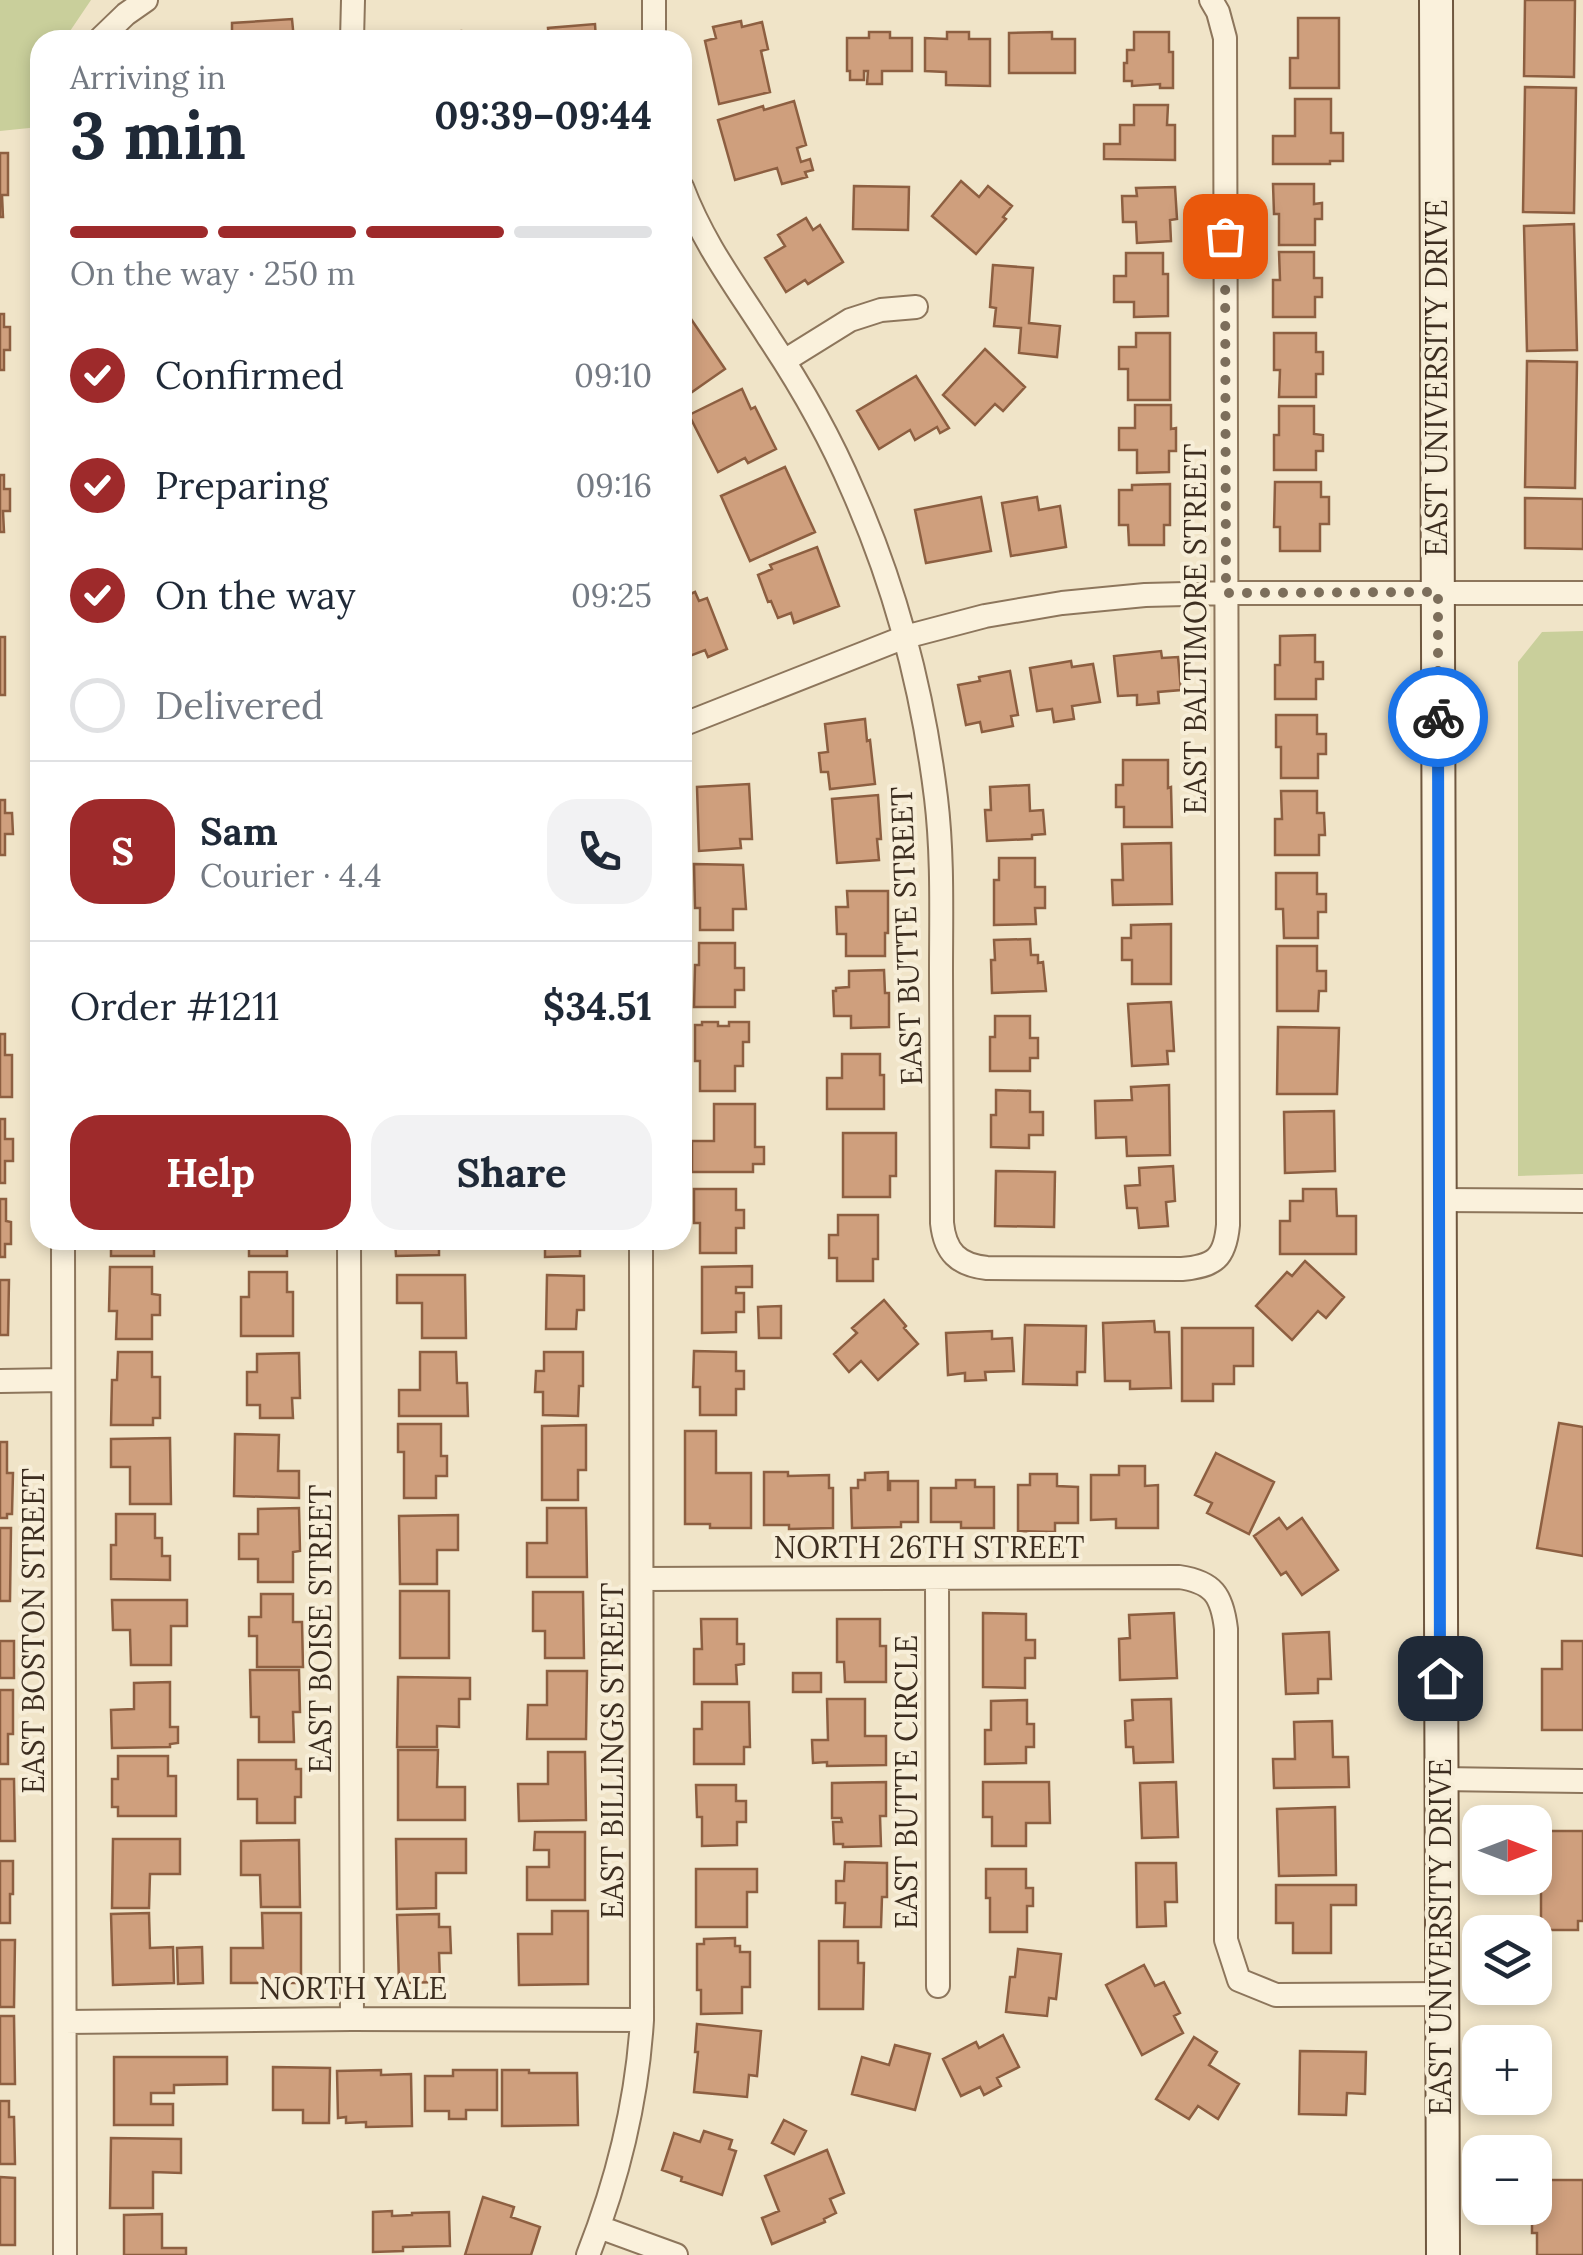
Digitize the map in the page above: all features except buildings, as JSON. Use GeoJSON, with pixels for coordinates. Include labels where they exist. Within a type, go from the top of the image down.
{"type":"FeatureCollection","features":[{"type":"Feature","properties":{"kind":"main road","name":"EAST UNIVERSITY DRIVE"},"geometry":{"type":"LineString","coordinates":[[1436,0],[1443,2255]]}},
{"type":"Feature","properties":{"kind":"street"},"geometry":{"type":"LineString","coordinates":[[110,30],[146,0]]}},
{"type":"Feature","properties":{"kind":"street"},"geometry":{"type":"LineString","coordinates":[[352,0],[352,30]]}},
{"type":"Feature","properties":{"kind":"street"},"geometry":{"type":"LineString","coordinates":[[654,0],[654,30]]}},
{"type":"Feature","properties":{"kind":"street","name":"EAST BALTIMORE STREET"},"geometry":{"type":"LineString","coordinates":[[954,1257],[987,1268],[1182,1268],[1207,1265],[1224,1249],[1228,1225],[1225,38],[1218,12],[1210,0]]}},
{"type":"Feature","properties":{"kind":"street","name":"EAST BUTTE STREET"},"geometry":{"type":"LineString","coordinates":[[692,210],[726,275],[802,390],[852,486],[880,556],[905,637],[936,800],[942,1223],[947,1247],[954,1257]]}},
{"type":"Feature","properties":{"kind":"street"},"geometry":{"type":"LineString","coordinates":[[784,361],[850,320],[881,310],[916,307]]}},
{"type":"Feature","properties":{"kind":"street"},"geometry":{"type":"LineString","coordinates":[[692,721],[905,637],[972,619],[1062,603],[1226,593],[1583,594]]}},
{"type":"Feature","properties":{"kind":"street"},"geometry":{"type":"LineString","coordinates":[[1439,1200],[1583,1201]]}},
{"type":"Feature","properties":{"kind":"street","name":"EAST BOSTON STREET"},"geometry":{"type":"LineString","coordinates":[[63,1250],[66,2255]]}},
{"type":"Feature","properties":{"kind":"street","name":"EAST BOISE STREET"},"geometry":{"type":"LineString","coordinates":[[349,1250],[352,2018]]}},
{"type":"Feature","properties":{"kind":"street","name":"EAST BILLINGS STREET"},"geometry":{"type":"LineString","coordinates":[[588,2255],[628,2127],[642,2020],[641,1250]]}},
{"type":"Feature","properties":{"kind":"street"},"geometry":{"type":"LineString","coordinates":[[0,1381],[64,1380]]}},
{"type":"Feature","properties":{"kind":"street","name":"NORTH 26TH STREET"},"geometry":{"type":"LineString","coordinates":[[642,1579],[1178,1577],[1204,1583],[1220,1601],[1226,1629],[1226,1940],[1239,1980],[1276,1994],[1442,1994]]}},
{"type":"Feature","properties":{"kind":"street","name":"EAST BUTTE CIRCLE"},"geometry":{"type":"LineString","coordinates":[[937,1578],[938,1986]]}},
{"type":"Feature","properties":{"kind":"street"},"geometry":{"type":"LineString","coordinates":[[1440,1780],[1583,1780]]}},
{"type":"Feature","properties":{"kind":"street","name":"NORTH YALE"},"geometry":{"type":"LineString","coordinates":[[65,2022],[352,2018],[642,2020]]}},
{"type":"Feature","properties":{"kind":"street"},"geometry":{"type":"LineString","coordinates":[[599,2227],[676,2255]]}},
{"type":"Feature","properties":{"kind":"green space"},"geometry":{"type":"Polygon","coordinates":[[[0,0],[91,0],[71,30],[30,30],[30,128],[0,131],[0,0]]]}},
{"type":"Feature","properties":{"kind":"green space"},"geometry":{"type":"Polygon","coordinates":[[[1583,631],[1583,1174],[1518,1176],[1518,662],[1542,632],[1583,631]]]}},
{"type":"Feature","properties":{"kind":"way so far"},"geometry":{"type":"LineString","coordinates":[[1225,236],[1226,593],[1438,592],[1438,717]]}},
{"type":"Feature","properties":{"kind":"route"},"geometry":{"type":"LineString","coordinates":[[1438,717],[1440,1678]]}}]}
